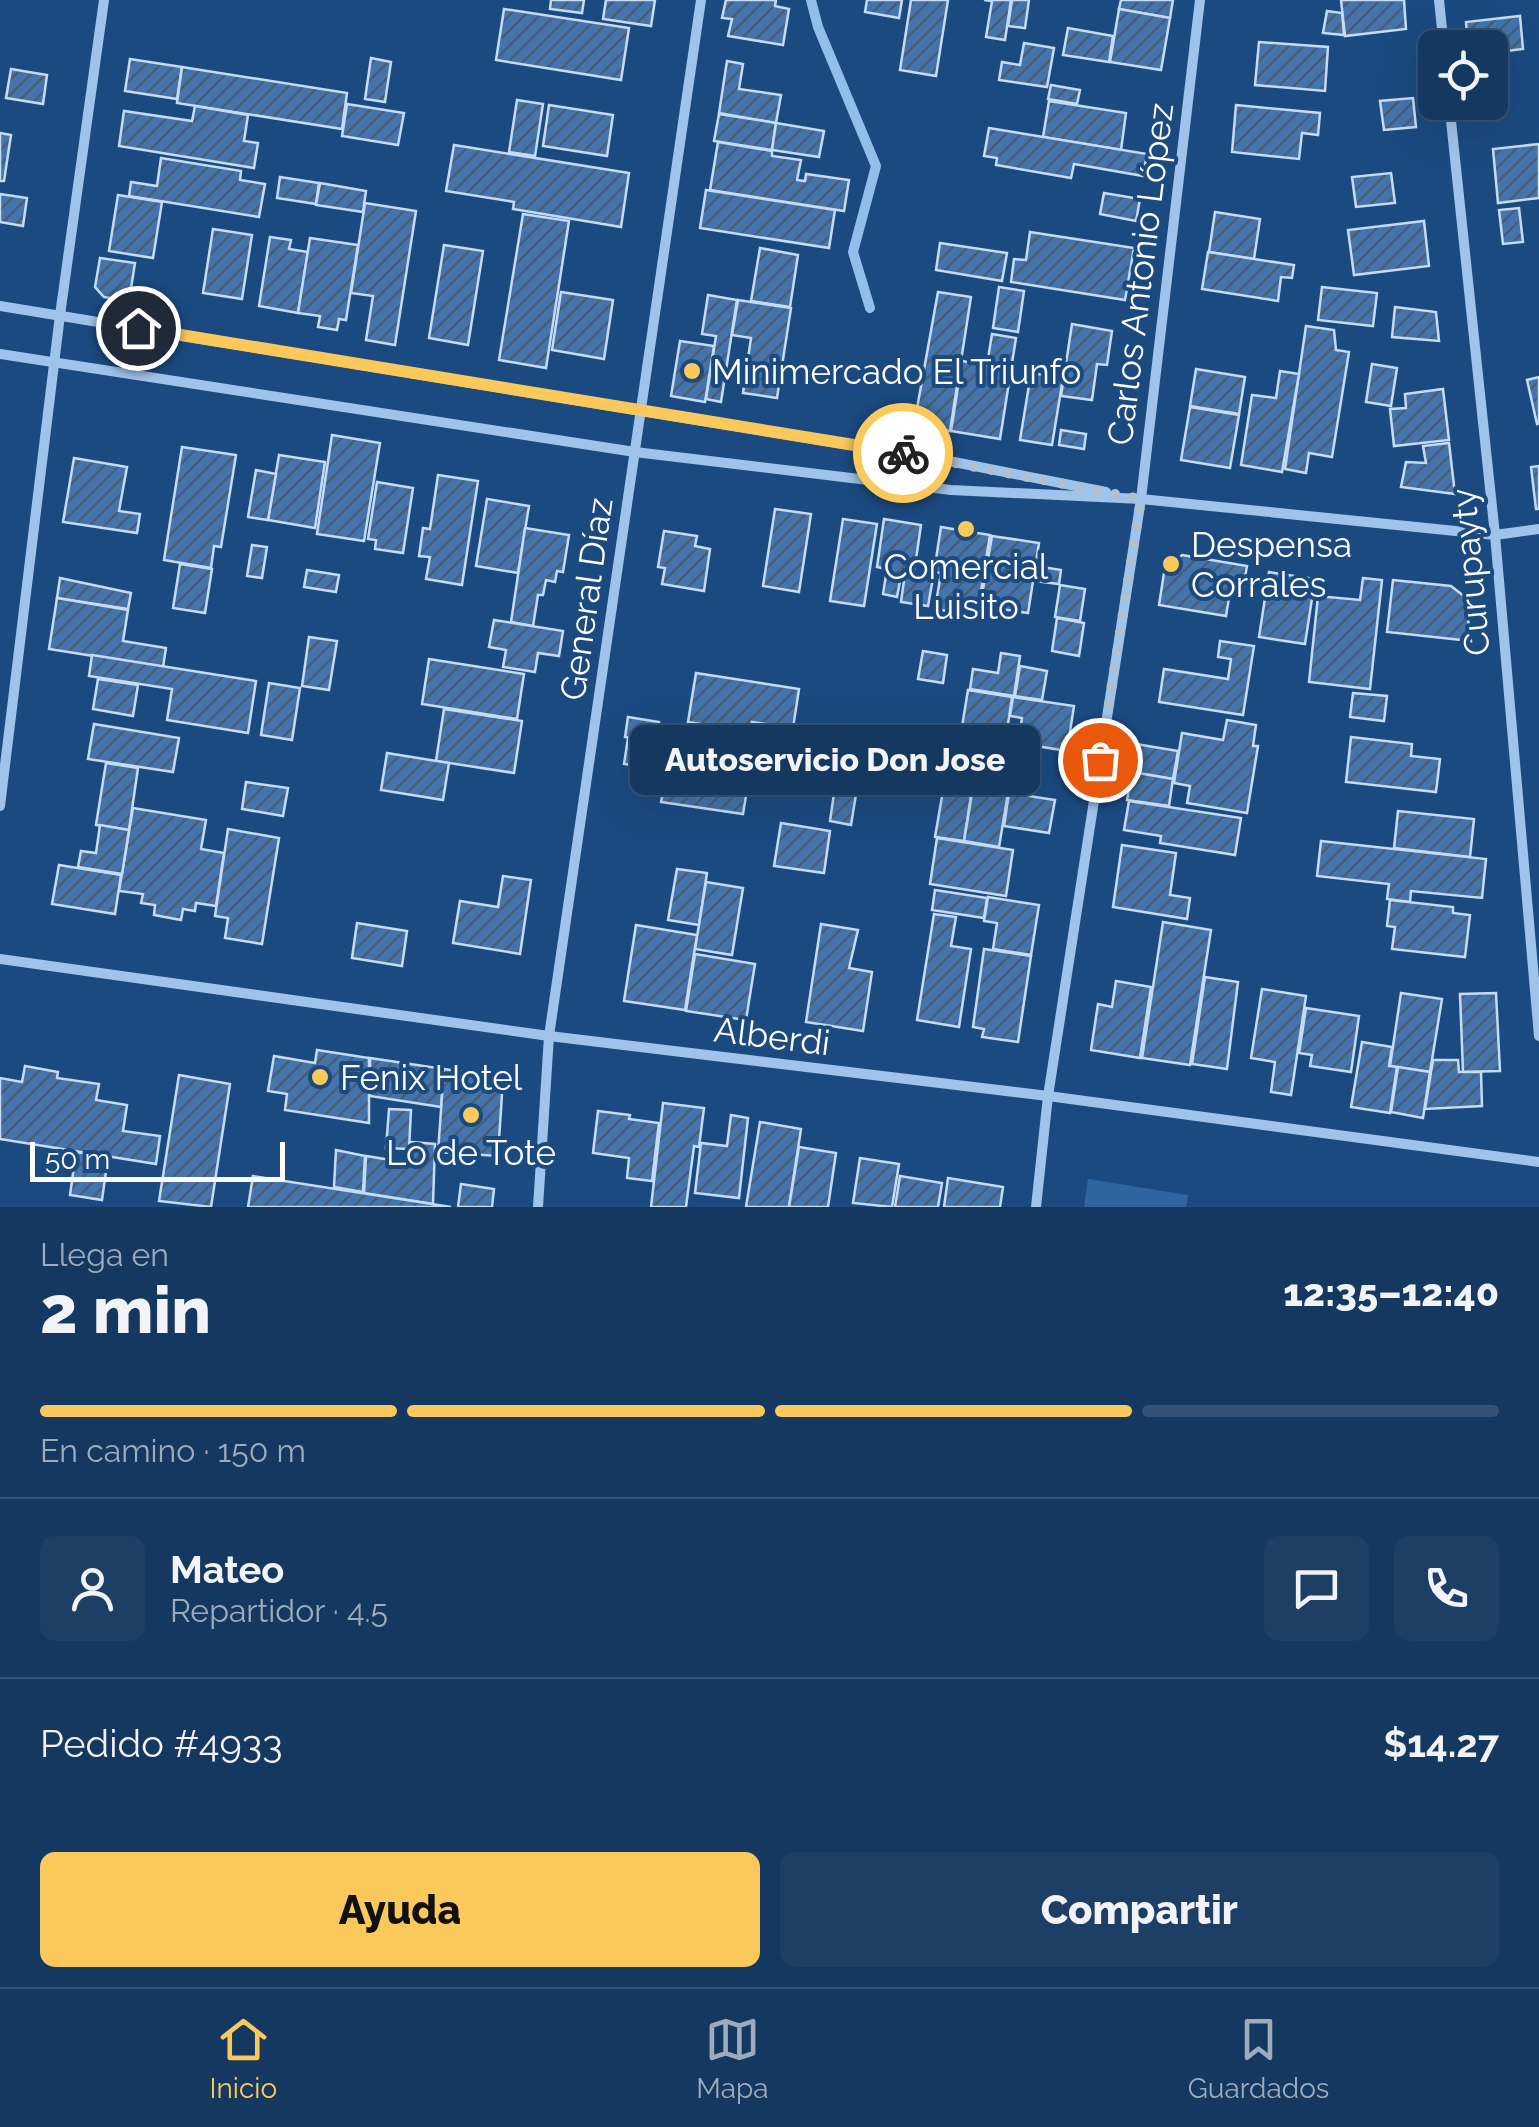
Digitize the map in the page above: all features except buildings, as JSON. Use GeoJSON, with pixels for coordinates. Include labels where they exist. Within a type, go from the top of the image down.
{"type":"FeatureCollection","features":[{"type":"Feature","properties":{"kind":"street"},"geometry":{"type":"LineString","coordinates":[[0,806],[60,315],[104,0]]}},
{"type":"Feature","properties":{"kind":"street","name":"General Díaz"},"geometry":{"type":"LineString","coordinates":[[538,1207],[550,1036],[700,0]]}},
{"type":"Feature","properties":{"kind":"street","name":"Carlos Antonio López"},"geometry":{"type":"LineString","coordinates":[[1036,1207],[1048,1096],[1141,499],[1200,0]]}},
{"type":"Feature","properties":{"kind":"street"},"geometry":{"type":"LineString","coordinates":[[1439,0],[1442,30]]}},
{"type":"Feature","properties":{"kind":"street","name":"Curupayty"},"geometry":{"type":"LineString","coordinates":[[1452,120],[1495,535],[1539,1036]]}},
{"type":"Feature","properties":{"kind":"street"},"geometry":{"type":"LineString","coordinates":[[0,306],[954,462],[1141,499]]}},
{"type":"Feature","properties":{"kind":"street"},"geometry":{"type":"LineString","coordinates":[[0,354],[635,452],[951,490],[1141,499],[1495,535],[1539,529]]}},
{"type":"Feature","properties":{"kind":"street","name":"Alberdi"},"geometry":{"type":"LineString","coordinates":[[0,959],[550,1036],[1048,1096],[1539,1162]]}},
{"type":"Feature","properties":{"kind":"shaded area"},"geometry":{"type":"Polygon","coordinates":[[[1088,1179],[1188,1195],[1186,1207],[1084,1207],[1088,1179]]]}},
{"type":"Feature","properties":{"kind":"waterway"},"geometry":{"type":"LineString","coordinates":[[811,0],[818,27],[876,166],[853,252],[870,308]]}},
{"type":"Feature","properties":{"kind":"way so far"},"geometry":{"type":"LineString","coordinates":[[903,453],[1141,499],[1100,760]]}},
{"type":"Feature","properties":{"kind":"place","name":"Minimercado El Triunfo"},"geometry":{"type":"Point","coordinates":[692,371]}},
{"type":"Feature","properties":{"kind":"place","name":"Comercial Luisito"},"geometry":{"type":"Point","coordinates":[966,529]}},
{"type":"Feature","properties":{"kind":"place","name":"Despensa Corrales"},"geometry":{"type":"Point","coordinates":[1171,564]}},
{"type":"Feature","properties":{"kind":"place","name":"Autoservicio Don Jose"},"geometry":{"type":"Point","coordinates":[1100,760]}},
{"type":"Feature","properties":{"kind":"place","name":"Fenix Hotel"},"geometry":{"type":"Point","coordinates":[320,1077]}},
{"type":"Feature","properties":{"kind":"place","name":"Lo de Tote"},"geometry":{"type":"Point","coordinates":[471,1115]}},
{"type":"Feature","properties":{"kind":"route"},"geometry":{"type":"LineString","coordinates":[[138,328],[903,453]]}}]}
